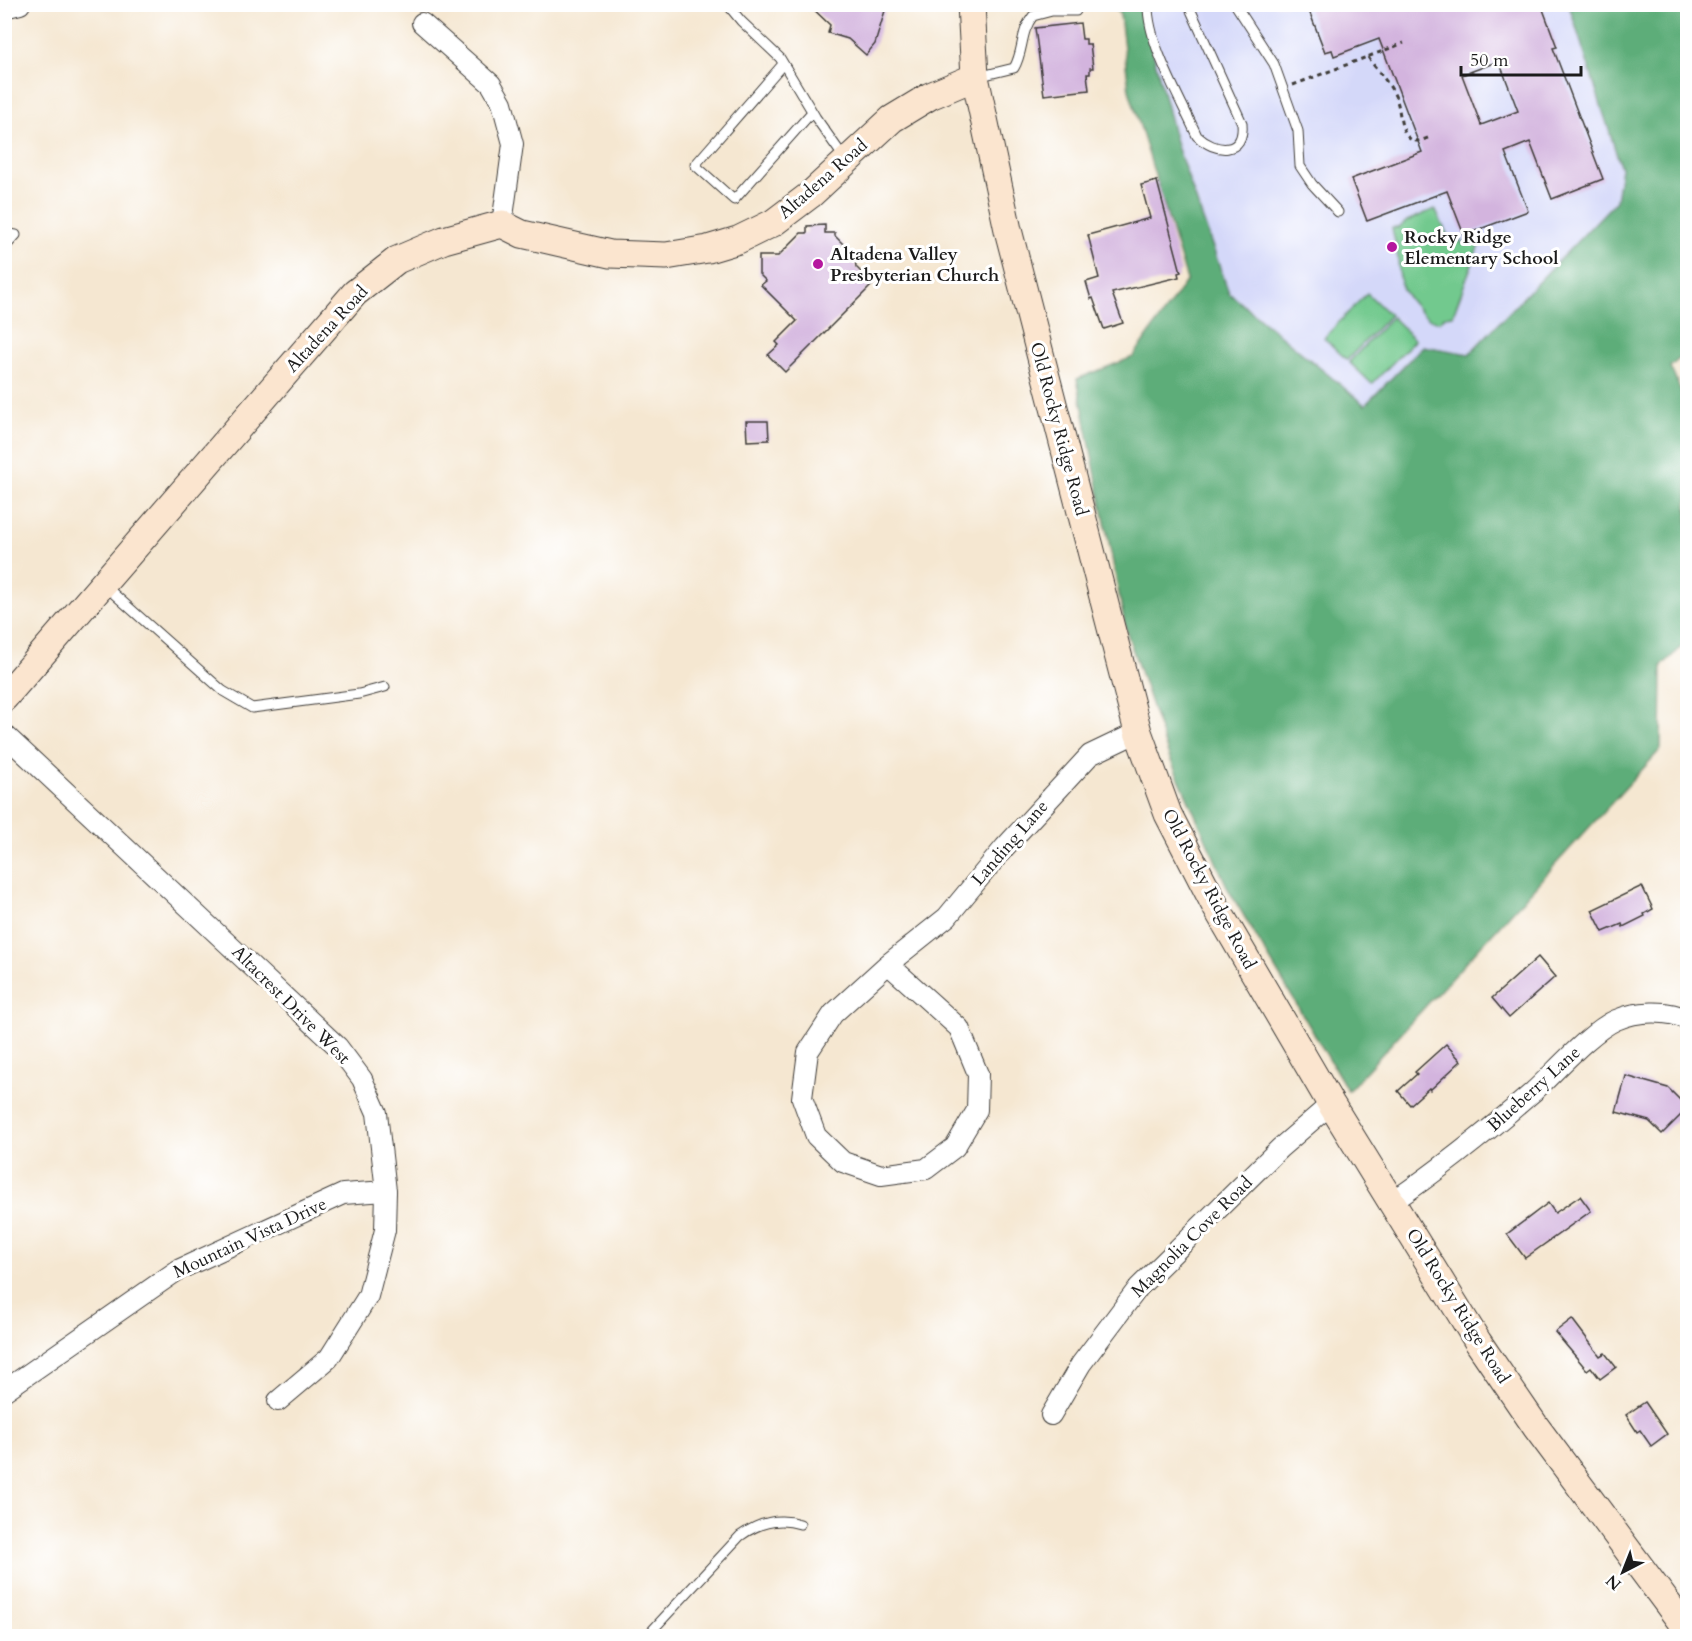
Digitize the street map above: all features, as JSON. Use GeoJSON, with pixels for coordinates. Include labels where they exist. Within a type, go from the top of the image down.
{"type":"FeatureCollection","features":[{"type":"Feature","properties":{"kind":"street"},"geometry":{"type":"LineString","coordinates":[[4,8],[20,4]]}},
{"type":"Feature","properties":{"kind":"street","name":"Old Rocky Ridge Road"},"geometry":{"type":"LineString","coordinates":[[971,4],[975,77],[1008,230],[1138,732],[1155,782],[1183,846],[1217,909],[1331,1104],[1478,1341],[1509,1388],[1688,1632]]}},
{"type":"Feature","properties":{"kind":"street"},"geometry":{"type":"LineString","coordinates":[[422,23],[491,84],[502,103],[513,144],[502,224]]}},
{"type":"Feature","properties":{"kind":"street","name":"Altadena Road"},"geometry":{"type":"LineString","coordinates":[[4,698],[355,293],[397,260],[444,240],[502,224],[522,234],[609,254],[666,256],[708,249],[738,240],[773,223],[810,195],[892,119],[930,96],[975,77]]}},
{"type":"Feature","properties":{"kind":"street","name":"Landing Lane"},"geometry":{"type":"LineString","coordinates":[[888,964],[959,1028],[978,1074],[977,1110],[955,1147],[926,1169],[881,1175],[843,1162],[816,1136],[802,1098],[808,1052],[833,1014],[888,964],[946,917],[1005,847],[1090,755],[1138,732]]}},
{"type":"Feature","properties":{"kind":"street","name":"Altacrest Drive West"},"geometry":{"type":"LineString","coordinates":[[4,734],[338,1047],[363,1079],[377,1113],[387,1191],[385,1230],[368,1296],[330,1358],[278,1401]]}},
{"type":"Feature","properties":{"kind":"street","name":"Blueberry Lane"},"geometry":{"type":"LineString","coordinates":[[1392,1202],[1431,1176],[1478,1139],[1599,1031],[1614,1021],[1629,1016],[1659,1013],[1688,1020]]}},
{"type":"Feature","properties":{"kind":"street","name":"Magnolia Cove Road"},"geometry":{"type":"LineString","coordinates":[[1051,1415],[1081,1364],[1139,1287],[1280,1148],[1331,1104]]}},
{"type":"Feature","properties":{"kind":"street","name":"Mountain Vista Drive"},"geometry":{"type":"LineString","coordinates":[[4,1391],[178,1270],[343,1194],[387,1191]]}},
{"type":"Feature","properties":{"kind":"lane"},"geometry":{"type":"LineString","coordinates":[[727,4],[741,21],[780,58],[812,112],[847,160]]}},
{"type":"Feature","properties":{"kind":"lane"},"geometry":{"type":"LineString","coordinates":[[1148,4],[1148,19],[1153,40],[1197,136],[1215,148],[1234,147],[1241,139],[1242,123],[1188,4]]}},
{"type":"Feature","properties":{"kind":"lane"},"geometry":{"type":"LineString","coordinates":[[1245,4],[1235,5],[1274,64],[1298,132],[1300,166],[1312,184],[1338,212]]}},
{"type":"Feature","properties":{"kind":"lane"},"geometry":{"type":"LineString","coordinates":[[975,77],[1014,68],[1020,57],[1023,33],[1033,16],[1052,11],[1076,11]]}},
{"type":"Feature","properties":{"kind":"lane"},"geometry":{"type":"LineString","coordinates":[[783,64],[695,165],[734,200],[812,112]]}},
{"type":"Feature","properties":{"kind":"lane"},"geometry":{"type":"LineString","coordinates":[[4,233],[16,235],[4,248]]}},
{"type":"Feature","properties":{"kind":"lane"},"geometry":{"type":"LineString","coordinates":[[103,584],[223,691],[252,708],[359,694],[385,687]]}},
{"type":"Feature","properties":{"kind":"lane"},"geometry":{"type":"LineString","coordinates":[[647,1636],[740,1536],[769,1522],[788,1520],[800,1524]]}},
{"type":"Feature","properties":{"kind":"path"},"geometry":{"type":"LineString","coordinates":[[1283,89],[1404,43]]}},
{"type":"Feature","properties":{"kind":"path"},"geometry":{"type":"LineString","coordinates":[[1368,57],[1392,90],[1397,100],[1401,124],[1410,140],[1418,141],[1430,137]]}},
{"type":"Feature","properties":{"kind":"shaded area","name":"Rocky Ridge Elementary School"},"geometry":{"type":"Polygon","coordinates":[[[1141,5],[1569,5],[1621,168],[1616,201],[1469,354],[1423,346],[1365,405],[1229,293],[1177,146],[1141,5]]]}},
{"type":"Feature","properties":{"kind":"green space"},"geometry":{"type":"Polygon","coordinates":[[[1113,5],[1141,5],[1177,146],[1229,293],[1365,405],[1423,346],[1469,354],[1616,201],[1621,168],[1569,5],[1687,5],[1688,351],[1670,367],[1687,404],[1688,640],[1662,666],[1661,749],[1348,1091],[1229,891],[1168,754],[1126,630],[1077,379],[1133,357],[1187,280],[1129,90],[1120,15],[1113,5]]]}},
{"type":"Feature","properties":{"kind":"green space"},"geometry":{"type":"Polygon","coordinates":[[[1435,209],[1454,243],[1461,240],[1462,244],[1482,237],[1453,315],[1445,316],[1440,321],[1424,315],[1406,295],[1401,283],[1392,228],[1399,228],[1407,221],[1435,209]]]}},
{"type":"Feature","properties":{"kind":"green space"},"geometry":{"type":"Polygon","coordinates":[[[1367,293],[1390,315],[1347,360],[1324,338],[1367,293]]]}},
{"type":"Feature","properties":{"kind":"green space"},"geometry":{"type":"Polygon","coordinates":[[[1392,317],[1415,340],[1372,384],[1349,362],[1392,317]]]}},
{"type":"Feature","properties":{"kind":"building"},"geometry":{"type":"Polygon","coordinates":[[[808,4],[887,4],[875,44],[866,55],[848,39],[828,33],[830,25],[808,4]]]}},
{"type":"Feature","properties":{"kind":"building"},"geometry":{"type":"Polygon","coordinates":[[[1316,4],[1541,4],[1557,47],[1553,48],[1603,179],[1552,199],[1530,142],[1505,152],[1528,211],[1464,235],[1447,191],[1367,221],[1351,179],[1422,152],[1379,39],[1334,56],[1332,50],[1325,52],[1308,8],[1316,4]],[[1499,61],[1462,75],[1481,125],[1518,111],[1499,61]]]}},
{"type":"Feature","properties":{"kind":"building"},"geometry":{"type":"Polygon","coordinates":[[[1080,23],[1082,39],[1086,39],[1086,44],[1090,44],[1093,68],[1090,68],[1090,74],[1087,74],[1089,90],[1044,95],[1035,28],[1080,23]]]}},
{"type":"Feature","properties":{"kind":"building"},"geometry":{"type":"Polygon","coordinates":[[[1157,181],[1181,272],[1178,273],[1179,277],[1112,293],[1123,323],[1104,329],[1086,282],[1099,278],[1088,235],[1150,218],[1141,185],[1157,181]]]}},
{"type":"Feature","properties":{"kind":"building"},"geometry":{"type":"Polygon","coordinates":[[[825,225],[825,233],[835,233],[844,245],[834,256],[855,258],[856,267],[873,284],[785,372],[768,355],[779,345],[776,342],[797,321],[761,285],[766,281],[759,274],[759,256],[778,256],[801,233],[807,233],[807,226],[825,225]]]}},
{"type":"Feature","properties":{"kind":"building"},"geometry":{"type":"Polygon","coordinates":[[[746,421],[768,421],[769,440],[747,441],[746,421]]]}},
{"type":"Feature","properties":{"kind":"building"},"geometry":{"type":"Polygon","coordinates":[[[1642,886],[1653,909],[1644,914],[1645,916],[1623,927],[1622,924],[1603,932],[1592,910],[1642,886]]]}},
{"type":"Feature","properties":{"kind":"building"},"geometry":{"type":"Polygon","coordinates":[[[1538,957],[1555,977],[1509,1018],[1492,998],[1538,957]]]}},
{"type":"Feature","properties":{"kind":"building"},"geometry":{"type":"Polygon","coordinates":[[[1446,1044],[1461,1061],[1410,1105],[1398,1091],[1446,1044]]]}},
{"type":"Feature","properties":{"kind":"building"},"geometry":{"type":"Polygon","coordinates":[[[1626,1076],[1668,1088],[1688,1108],[1662,1134],[1649,1121],[1616,1112],[1626,1076]]]}},
{"type":"Feature","properties":{"kind":"building"},"geometry":{"type":"Polygon","coordinates":[[[1580,1196],[1591,1211],[1525,1258],[1507,1234],[1548,1203],[1555,1213],[1580,1196]]]}},
{"type":"Feature","properties":{"kind":"building"},"geometry":{"type":"Polygon","coordinates":[[[1572,1319],[1600,1356],[1605,1353],[1616,1367],[1600,1379],[1591,1367],[1587,1370],[1555,1332],[1572,1319]]]}},
{"type":"Feature","properties":{"kind":"building"},"geometry":{"type":"Polygon","coordinates":[[[1645,1402],[1667,1434],[1651,1446],[1640,1430],[1637,1432],[1626,1415],[1645,1402]]]}},
{"type":"Feature","properties":{"kind":"place","name":"Rocky Ridge Elementary School"},"geometry":{"type":"Point","coordinates":[1392,247]}},
{"type":"Feature","properties":{"kind":"place","name":"Altadena Valley Presbyterian Church"},"geometry":{"type":"Point","coordinates":[818,264]}}]}
